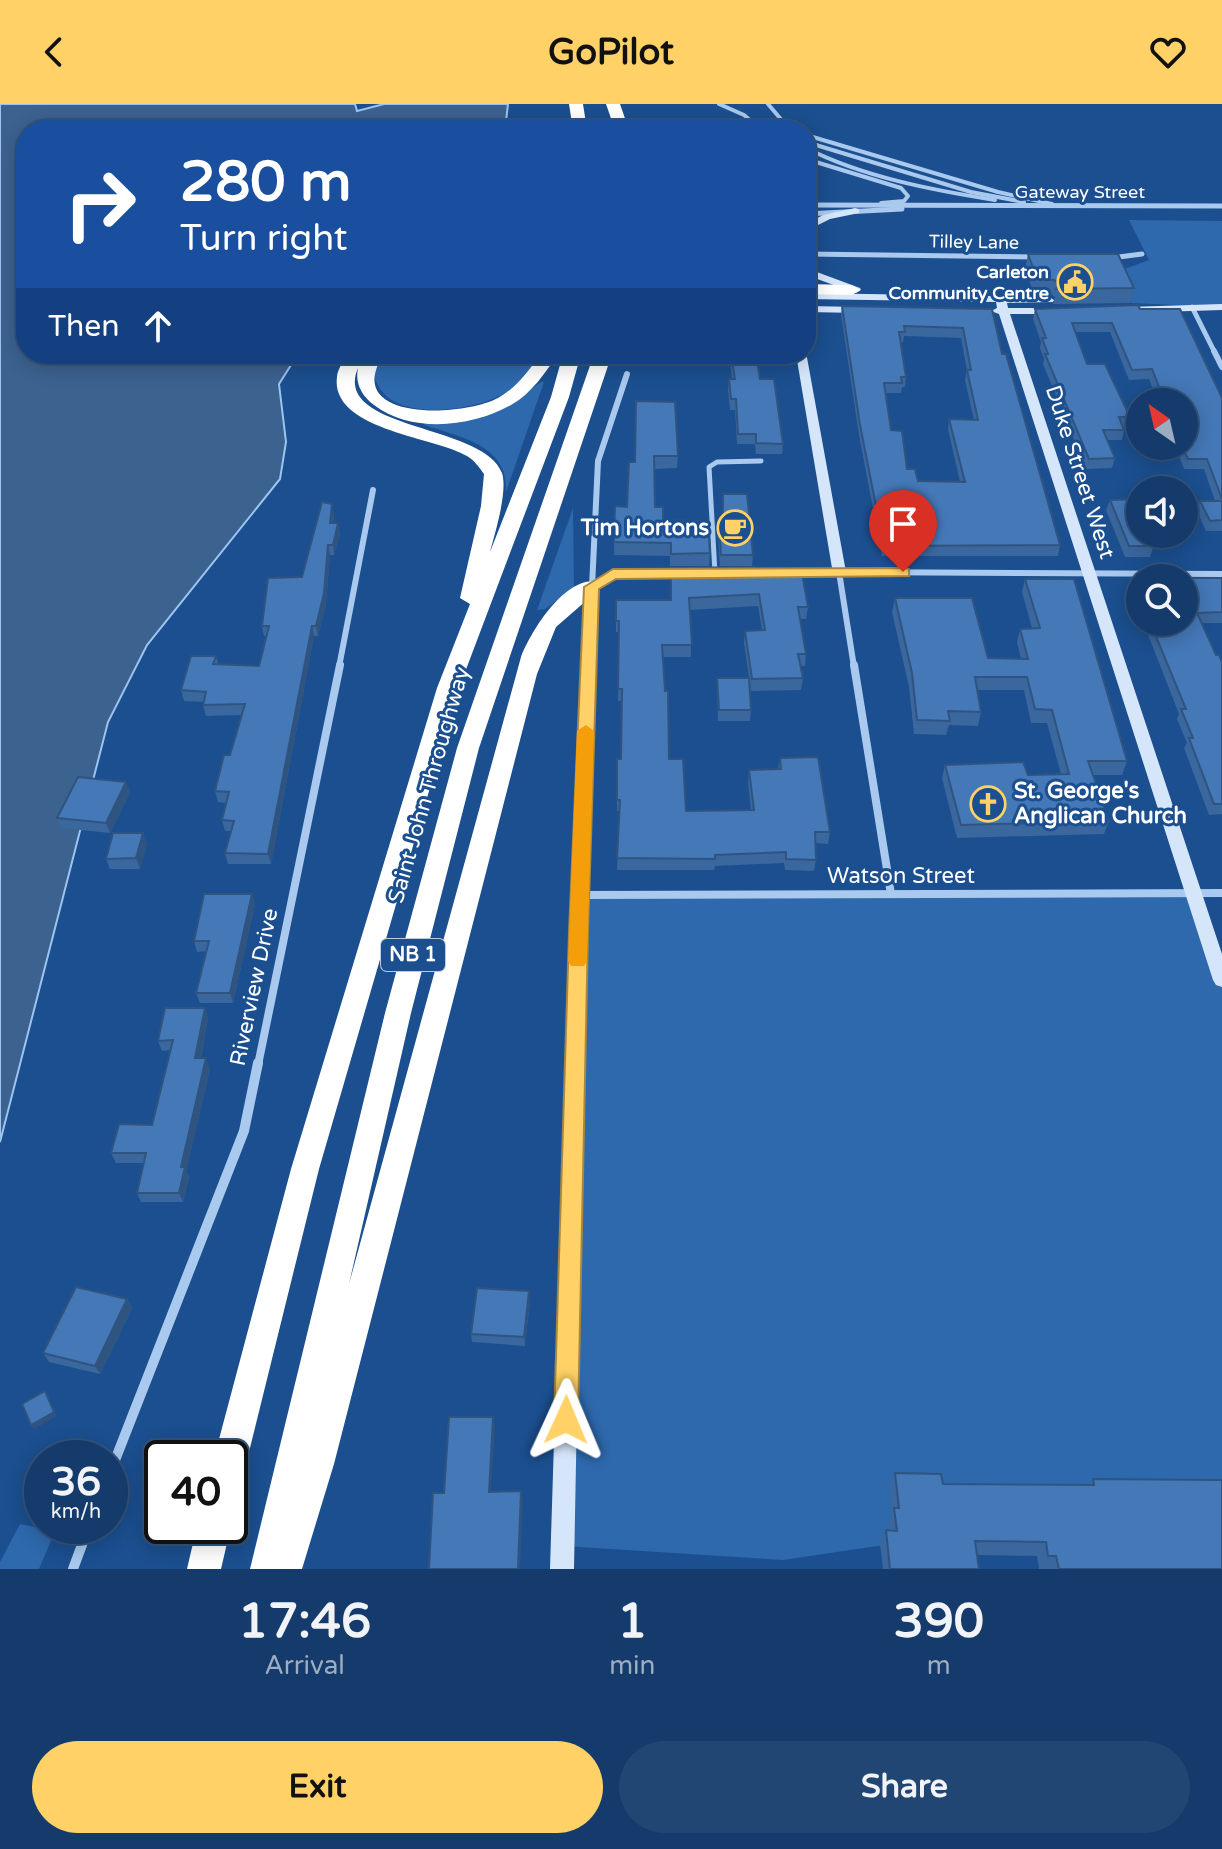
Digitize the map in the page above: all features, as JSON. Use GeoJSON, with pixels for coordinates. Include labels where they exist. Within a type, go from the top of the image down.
{"type":"FeatureCollection","features":[{"type":"Feature","properties":{"kind":"highway"},"geometry":{"type":"LineString","coordinates":[[816,289],[852,290]]}},
{"type":"Feature","properties":{"kind":"highway"},"geometry":{"type":"LineString","coordinates":[[348,364],[344,381],[347,394],[355,405],[371,416],[475,453],[493,474],[491,506],[448,688]]}},
{"type":"Feature","properties":{"kind":"highway"},"geometry":{"type":"LineString","coordinates":[[369,364],[364,371],[364,383],[371,395],[397,412],[422,418],[447,418],[472,414],[512,397],[542,364]]}},
{"type":"Feature","properties":{"kind":"highway","name":"Saint John Throughway"},"geometry":{"type":"LineString","coordinates":[[235,1440],[305,1169],[448,688],[560,397],[569,364]]}},
{"type":"Feature","properties":{"kind":"highway","name":"Saint John Throughway"},"geometry":{"type":"LineString","coordinates":[[267,1569],[398,1013],[468,748],[600,364]]}},
{"type":"Feature","properties":{"kind":"highway"},"geometry":{"type":"LineString","coordinates":[[285,1569],[317,1464],[526,674],[540,632],[551,617],[563,604],[592,587]]}},
{"type":"Feature","properties":{"kind":"highway"},"geometry":{"type":"LineString","coordinates":[[204,1569],[210,1544]]}},
{"type":"Feature","properties":{"kind":"street","name":"Gateway Street"},"geometry":{"type":"LineString","coordinates":[[816,205],[1222,206]]}},
{"type":"Feature","properties":{"kind":"street","name":"Gateway Street"},"geometry":{"type":"LineString","coordinates":[[816,213],[938,206]]}},
{"type":"Feature","properties":{"kind":"street"},"geometry":{"type":"LineString","coordinates":[[816,223],[855,211]]}},
{"type":"Feature","properties":{"kind":"street","name":"Tilley Lane"},"geometry":{"type":"LineString","coordinates":[[816,254],[1041,257]]}},
{"type":"Feature","properties":{"kind":"street"},"geometry":{"type":"LineString","coordinates":[[1097,258],[1142,254]]}},
{"type":"Feature","properties":{"kind":"street"},"geometry":{"type":"LineString","coordinates":[[816,275],[852,290],[970,298],[1002,305]]}},
{"type":"Feature","properties":{"kind":"street"},"geometry":{"type":"LineString","coordinates":[[816,296],[970,298]]}},
{"type":"Feature","properties":{"kind":"street","name":"Duke Street West"},"geometry":{"type":"LineString","coordinates":[[1002,305],[1222,980]]}},
{"type":"Feature","properties":{"kind":"street"},"geometry":{"type":"LineString","coordinates":[[816,309],[1065,306]]}},
{"type":"Feature","properties":{"kind":"street"},"geometry":{"type":"LineString","coordinates":[[1116,306],[1222,307]]}},
{"type":"Feature","properties":{"kind":"street"},"geometry":{"type":"LineString","coordinates":[[1192,307],[1222,367]]}},
{"type":"Feature","properties":{"kind":"street"},"geometry":{"type":"LineString","coordinates":[[801,364],[839,572],[891,894]]}},
{"type":"Feature","properties":{"kind":"street"},"geometry":{"type":"LineString","coordinates":[[562,1569],[579,895],[598,461],[627,374]]}},
{"type":"Feature","properties":{"kind":"street","name":"Riverview Drive"},"geometry":{"type":"LineString","coordinates":[[123,1440],[244,1131],[313,807],[373,490]]}},
{"type":"Feature","properties":{"kind":"street"},"geometry":{"type":"LineString","coordinates":[[592,587],[613,574],[1222,574]]}},
{"type":"Feature","properties":{"kind":"street","name":"Watson Street"},"geometry":{"type":"LineString","coordinates":[[579,895],[1222,893]]}},
{"type":"Feature","properties":{"kind":"street"},"geometry":{"type":"LineString","coordinates":[[73,1569],[82,1544]]}},
{"type":"Feature","properties":{"kind":"lane"},"geometry":{"type":"LineString","coordinates":[[719,104],[750,120]]}},
{"type":"Feature","properties":{"kind":"lane"},"geometry":{"type":"LineString","coordinates":[[768,104],[782,120]]}},
{"type":"Feature","properties":{"kind":"lane"},"geometry":{"type":"LineString","coordinates":[[779,117],[783,120]]}},
{"type":"Feature","properties":{"kind":"lane"},"geometry":{"type":"LineString","coordinates":[[816,138],[998,192],[1068,207]]}},
{"type":"Feature","properties":{"kind":"lane"},"geometry":{"type":"LineString","coordinates":[[816,146],[971,192],[1015,201]]}},
{"type":"Feature","properties":{"kind":"lane"},"geometry":{"type":"LineString","coordinates":[[816,153],[941,191],[1068,207]]}},
{"type":"Feature","properties":{"kind":"lane"},"geometry":{"type":"LineString","coordinates":[[816,162],[901,188],[908,196],[904,201],[881,203]]}},
{"type":"Feature","properties":{"kind":"lane"},"geometry":{"type":"LineString","coordinates":[[715,573],[709,467],[717,462],[761,461]]}},
{"type":"Feature","properties":{"kind":"shaded area"},"geometry":{"type":"Polygon","coordinates":[[[0,104],[355,104],[357,111],[384,104],[508,104],[506,120],[16,120],[16,364],[292,364],[279,384],[286,442],[280,479],[147,645],[108,722],[0,1142],[0,104]]]}},
{"type":"Feature","properties":{"kind":"shaded area"},"geometry":{"type":"Polygon","coordinates":[[[1129,220],[1222,221],[1222,307],[1131,303],[1116,272],[1149,260],[1129,220]]]}},
{"type":"Feature","properties":{"kind":"shaded area"},"geometry":{"type":"Polygon","coordinates":[[[380,364],[533,364],[526,375],[507,392],[474,405],[453,409],[411,408],[394,401],[381,390],[374,373],[380,364]]]}},
{"type":"Feature","properties":{"kind":"shaded area"},"geometry":{"type":"Polygon","coordinates":[[[544,382],[506,492],[500,463],[491,453],[467,439],[424,425],[427,421],[509,405],[544,382]]]}},
{"type":"Feature","properties":{"kind":"shaded area"},"geometry":{"type":"Polygon","coordinates":[[[573,508],[574,588],[545,609],[537,610],[573,508]]]}},
{"type":"Feature","properties":{"kind":"shaded area"},"geometry":{"type":"Polygon","coordinates":[[[1195,893],[1222,980],[1222,1494],[890,1488],[891,1544],[783,1560],[563,1546],[579,895],[1195,893]]]}},
{"type":"Feature","properties":{"kind":"shaded area"},"geometry":{"type":"Polygon","coordinates":[[[20,1524],[24,1525],[24,1544],[50,1544],[39,1569],[0,1569],[0,1562],[20,1524]]]}},
{"type":"Feature","properties":{"kind":"building"},"geometry":{"type":"Polygon","coordinates":[[[1028,254],[1118,254],[1134,288],[1056,289],[1060,284],[1054,280],[1037,279],[1028,254]]]}},
{"type":"Feature","properties":{"kind":"building"},"geometry":{"type":"Polygon","coordinates":[[[1138,305],[1140,309],[1180,309],[1222,398],[1222,499],[1207,459],[1198,459],[1198,388],[1159,388],[1152,369],[1132,370],[1112,323],[1072,323],[1087,364],[1105,364],[1126,409],[1126,417],[1119,417],[1124,430],[1103,430],[1115,458],[1089,459],[1045,354],[1048,354],[1042,338],[1046,338],[1035,309],[1138,305]]]}},
{"type":"Feature","properties":{"kind":"building"},"geometry":{"type":"Polygon","coordinates":[[[842,306],[992,309],[1002,354],[1006,354],[1060,545],[884,546],[860,425],[842,306]],[[904,326],[905,332],[899,332],[906,377],[901,377],[902,383],[884,383],[891,430],[902,431],[907,469],[915,469],[918,481],[965,482],[949,419],[978,420],[967,370],[971,370],[963,328],[904,326]]]}},
{"type":"Feature","properties":{"kind":"building"},"geometry":{"type":"Polygon","coordinates":[[[733,364],[758,364],[760,379],[774,379],[783,444],[756,443],[756,434],[738,434],[736,399],[731,399],[729,379],[735,379],[733,364]]]}},
{"type":"Feature","properties":{"kind":"building"},"geometry":{"type":"Polygon","coordinates":[[[636,401],[675,402],[678,456],[654,456],[655,507],[663,507],[663,520],[708,521],[710,553],[671,554],[671,543],[614,542],[615,506],[627,507],[629,462],[635,462],[636,401]]]}},
{"type":"Feature","properties":{"kind":"building","name":"Tim Hortons"},"geometry":{"type":"Polygon","coordinates":[[[723,494],[747,494],[753,555],[721,555],[719,523],[723,523],[723,494]]]}},
{"type":"Feature","properties":{"kind":"building"},"geometry":{"type":"Polygon","coordinates":[[[1126,499],[1126,539],[1110,500],[1126,499]]]}},
{"type":"Feature","properties":{"kind":"building"},"geometry":{"type":"Polygon","coordinates":[[[1200,501],[1222,501],[1222,520],[1210,521],[1200,501]]]}},
{"type":"Feature","properties":{"kind":"building"},"geometry":{"type":"Polygon","coordinates":[[[322,502],[332,504],[330,523],[338,523],[333,545],[328,545],[324,593],[316,626],[312,626],[268,854],[225,853],[234,821],[222,820],[229,792],[215,791],[224,755],[230,755],[245,704],[203,705],[206,692],[181,690],[191,656],[216,656],[213,664],[259,666],[269,626],[262,626],[268,578],[302,577],[322,502]]]}},
{"type":"Feature","properties":{"kind":"building"},"geometry":{"type":"Polygon","coordinates":[[[754,567],[755,573],[802,573],[808,607],[798,607],[806,654],[798,654],[803,678],[752,679],[745,631],[765,630],[759,594],[689,598],[692,645],[662,645],[665,691],[668,691],[669,759],[683,759],[686,811],[754,810],[749,770],[781,769],[780,758],[818,757],[830,832],[815,832],[816,860],[786,859],[786,852],[715,855],[715,859],[617,858],[620,800],[617,800],[617,759],[621,759],[622,689],[618,689],[619,621],[616,621],[616,600],[671,600],[671,568],[754,567]]]}},
{"type":"Feature","properties":{"kind":"building"},"geometry":{"type":"Polygon","coordinates":[[[1198,578],[1222,578],[1222,612],[1198,613],[1198,578]]]}},
{"type":"Feature","properties":{"kind":"building"},"geometry":{"type":"Polygon","coordinates":[[[1025,579],[1074,579],[1127,761],[1088,761],[1109,821],[961,825],[945,765],[1023,762],[1028,775],[1069,774],[1052,710],[1035,709],[1027,677],[975,677],[981,712],[948,711],[950,721],[917,720],[912,673],[895,598],[972,598],[988,658],[1028,659],[1020,629],[1040,628],[1025,579]]]}},
{"type":"Feature","properties":{"kind":"building"},"geometry":{"type":"Polygon","coordinates":[[[1198,615],[1222,662],[1222,804],[1214,804],[1189,738],[1193,738],[1181,709],[1186,709],[1156,636],[1198,636],[1198,615]]]}},
{"type":"Feature","properties":{"kind":"building"},"geometry":{"type":"Polygon","coordinates":[[[717,678],[749,678],[751,710],[719,710],[717,678]]]}},
{"type":"Feature","properties":{"kind":"building"},"geometry":{"type":"Polygon","coordinates":[[[78,777],[126,782],[106,823],[57,818],[78,777]]]}},
{"type":"Feature","properties":{"kind":"building"},"geometry":{"type":"Polygon","coordinates":[[[113,833],[143,833],[136,858],[106,859],[113,833]]]}},
{"type":"Feature","properties":{"kind":"building"},"geometry":{"type":"Polygon","coordinates":[[[204,894],[252,894],[230,993],[196,993],[209,941],[194,941],[204,894]]]}},
{"type":"Feature","properties":{"kind":"building"},"geometry":{"type":"Polygon","coordinates":[[[165,1008],[205,1008],[195,1058],[206,1058],[181,1167],[185,1167],[179,1193],[137,1193],[146,1153],[111,1153],[119,1124],[152,1125],[173,1040],[158,1041],[165,1008]]]}},
{"type":"Feature","properties":{"kind":"building"},"geometry":{"type":"Polygon","coordinates":[[[76,1287],[127,1299],[95,1366],[43,1353],[76,1287]]]}},
{"type":"Feature","properties":{"kind":"building"},"geometry":{"type":"Polygon","coordinates":[[[477,1288],[529,1291],[524,1337],[471,1334],[477,1288]]]}},
{"type":"Feature","properties":{"kind":"building"},"geometry":{"type":"Polygon","coordinates":[[[45,1391],[54,1412],[31,1425],[22,1404],[45,1391]]]}},
{"type":"Feature","properties":{"kind":"building"},"geometry":{"type":"Polygon","coordinates":[[[449,1417],[493,1417],[489,1492],[521,1491],[518,1569],[429,1569],[433,1493],[444,1493],[449,1417]]]}},
{"type":"Feature","properties":{"kind":"building"},"geometry":{"type":"Polygon","coordinates":[[[895,1473],[941,1474],[943,1484],[1094,1485],[1093,1479],[1222,1480],[1222,1569],[1059,1569],[1056,1556],[1048,1556],[1046,1542],[975,1541],[979,1569],[890,1569],[886,1530],[897,1531],[894,1508],[899,1508],[895,1473]]]}},
{"type":"Feature","properties":{"kind":"slow traffic"},"geometry":{"type":"LineString","coordinates":[[577,961],[586,731]]}},
{"type":"Feature","properties":{"kind":"place","name":"Carleton Community Centre"},"geometry":{"type":"Point","coordinates":[1075,282]}},
{"type":"Feature","properties":{"kind":"place","name":"Tim Hortons"},"geometry":{"type":"Point","coordinates":[735,528]}},
{"type":"Feature","properties":{"kind":"place","name":"St. George's Anglican Church"},"geometry":{"type":"Point","coordinates":[988,804]}},
{"type":"Feature","properties":{"kind":"route"},"geometry":{"type":"LineString","coordinates":[[566,1420],[578,932],[592,587],[613,574],[903,572]]}}]}
